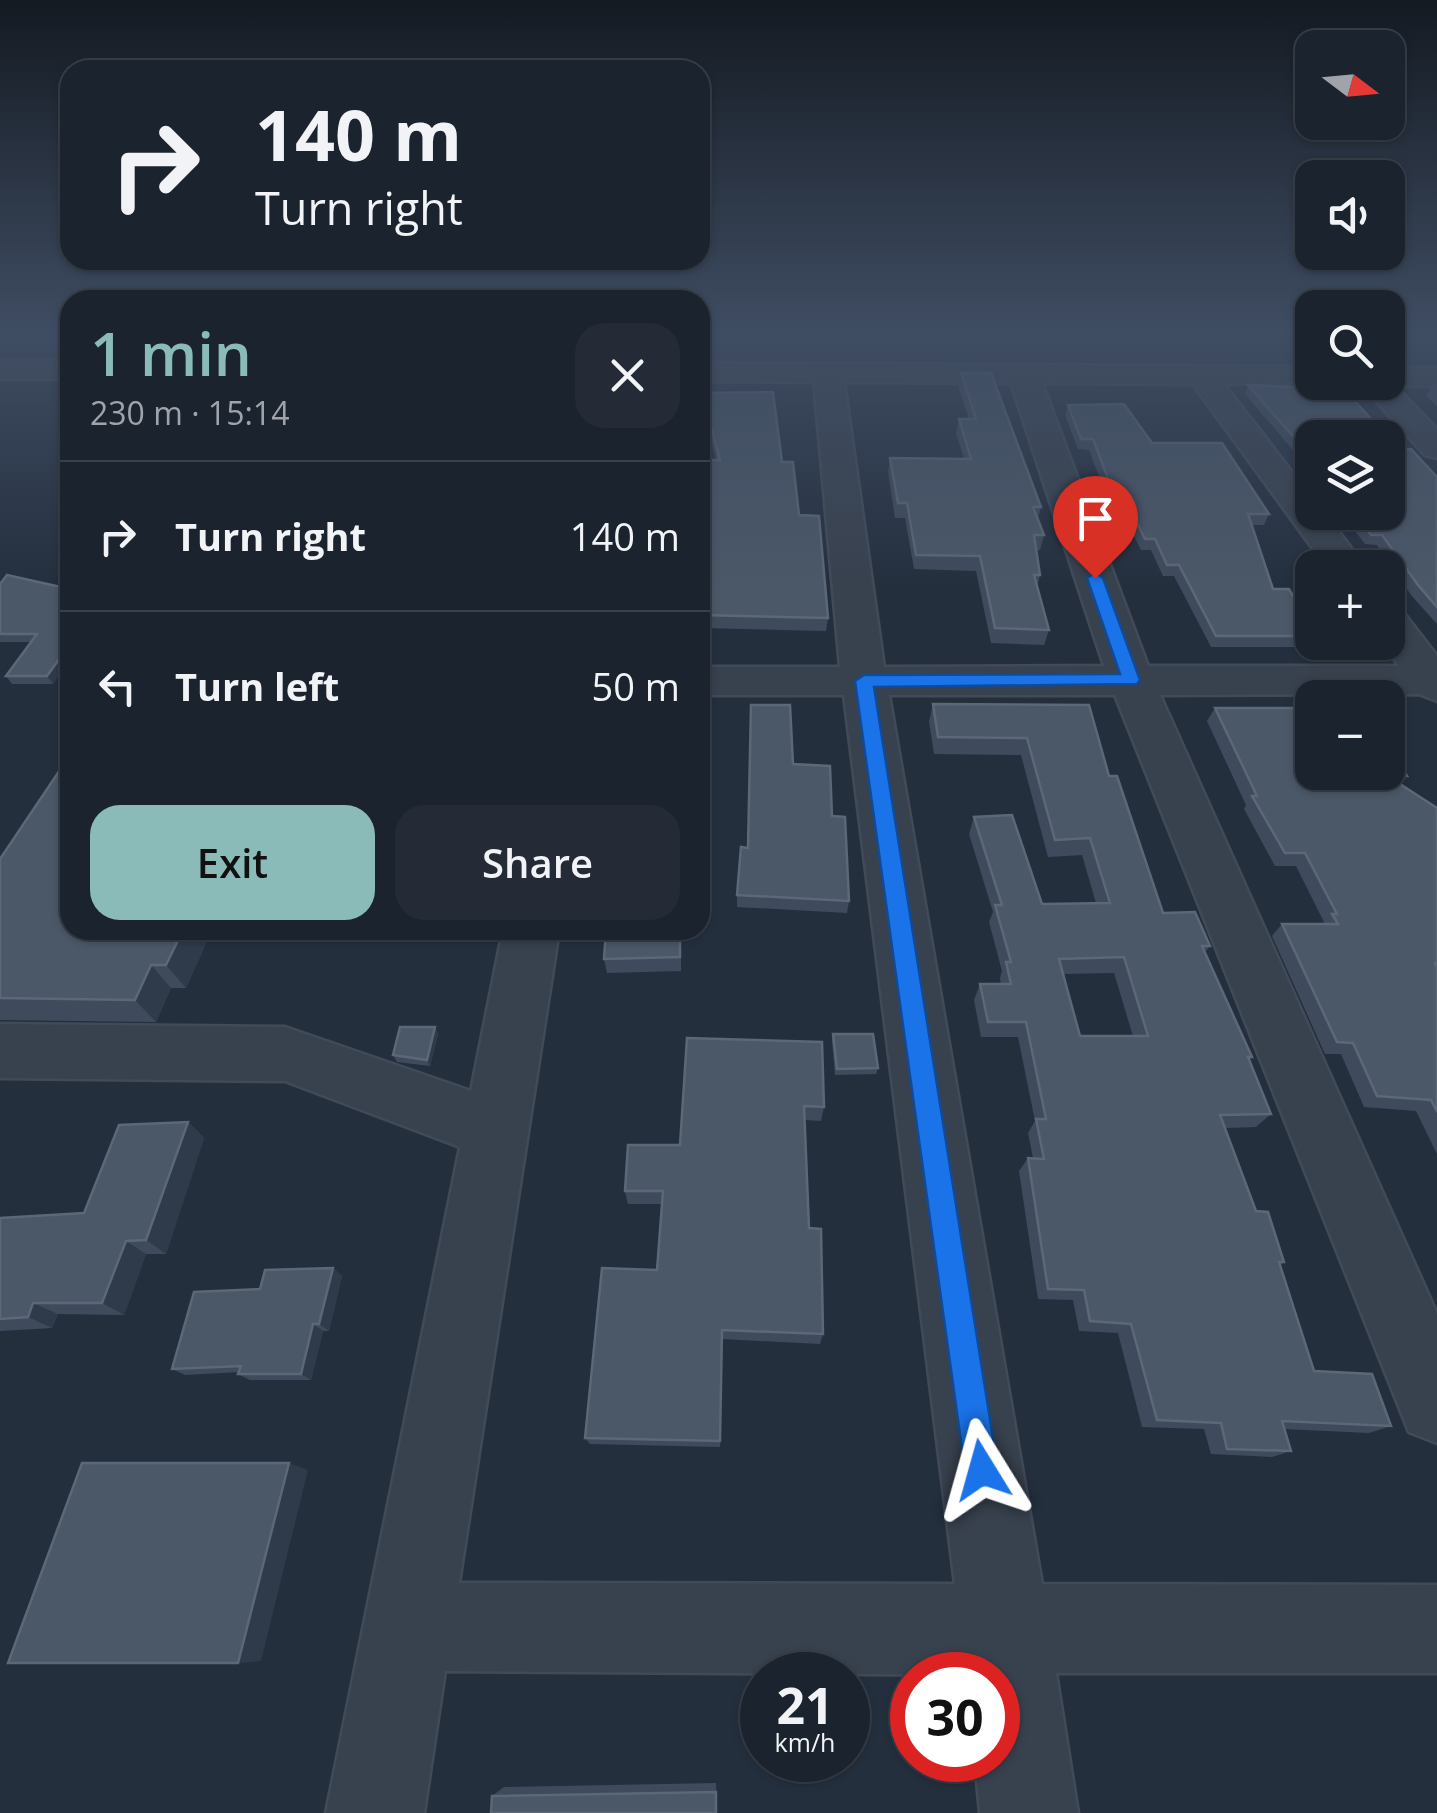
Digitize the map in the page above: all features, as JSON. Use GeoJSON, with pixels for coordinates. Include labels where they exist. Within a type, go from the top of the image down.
{"type":"FeatureCollection","features":[{"type":"Feature","properties":{"kind":"street"},"geometry":{"type":"LineString","coordinates":[[833,417],[864,681],[1029,1813]]}},
{"type":"Feature","properties":{"kind":"street"},"geometry":{"type":"LineString","coordinates":[[1038,417],[1131,680],[1437,1404]]}},
{"type":"Feature","properties":{"kind":"street"},"geometry":{"type":"LineString","coordinates":[[1233,417],[1333,550]]}},
{"type":"Feature","properties":{"kind":"street"},"geometry":{"type":"LineString","coordinates":[[1407,417],[1437,448]]}},
{"type":"Feature","properties":{"kind":"street"},"geometry":{"type":"LineString","coordinates":[[1405,643],[1435,682]]}},
{"type":"Feature","properties":{"kind":"street"},"geometry":{"type":"LineString","coordinates":[[710,681],[1435,682]]}},
{"type":"Feature","properties":{"kind":"street"},"geometry":{"type":"LineString","coordinates":[[374,1813],[529,940]]}},
{"type":"Feature","properties":{"kind":"street"},"geometry":{"type":"LineString","coordinates":[[0,1051],[285,1054],[496,1130]]}},
{"type":"Feature","properties":{"kind":"street"},"geometry":{"type":"LineString","coordinates":[[409,1628],[1437,1629]]}},
{"type":"Feature","properties":{"kind":"building"},"geometry":{"type":"Polygon","coordinates":[[[710,417],[776,417],[782,462],[793,462],[799,515],[819,516],[828,618],[710,615],[710,460],[720,460],[710,417]]]}},
{"type":"Feature","properties":{"kind":"building"},"geometry":{"type":"Polygon","coordinates":[[[1007,417],[1041,507],[1033,507],[1044,535],[1034,535],[1040,575],[1034,575],[1049,630],[995,628],[980,556],[916,555],[907,503],[898,503],[890,458],[971,459],[959,419],[1007,417]]]}},
{"type":"Feature","properties":{"kind":"building"},"geometry":{"type":"Polygon","coordinates":[[[1072,417],[1133,417],[1152,443],[1222,443],[1269,514],[1248,514],[1273,589],[1289,589],[1295,599],[1295,636],[1216,636],[1179,565],[1167,565],[1155,539],[1145,539],[1132,513],[1121,513],[1093,439],[1081,439],[1072,417]]]}},
{"type":"Feature","properties":{"kind":"building"},"geometry":{"type":"Polygon","coordinates":[[[1276,417],[1369,417],[1372,420],[1295,420],[1295,439],[1276,417]]]}},
{"type":"Feature","properties":{"kind":"building"},"geometry":{"type":"Polygon","coordinates":[[[1405,449],[1411,449],[1437,477],[1437,607],[1405,567],[1405,550],[1393,550],[1382,535],[1371,535],[1367,530],[1405,530],[1405,449]]]}},
{"type":"Feature","properties":{"kind":"building"},"geometry":{"type":"Polygon","coordinates":[[[7,575],[60,587],[60,658],[47,676],[6,676],[37,634],[0,634],[0,584],[7,575]]]}},
{"type":"Feature","properties":{"kind":"building"},"geometry":{"type":"Polygon","coordinates":[[[933,704],[1089,705],[1109,776],[1117,776],[1163,913],[1195,912],[1210,946],[1202,946],[1252,1057],[1248,1057],[1271,1114],[1220,1115],[1256,1211],[1268,1212],[1284,1262],[1279,1262],[1314,1371],[1372,1374],[1391,1426],[1282,1421],[1291,1451],[1227,1449],[1221,1423],[1157,1420],[1131,1324],[1090,1321],[1084,1290],[1048,1289],[1028,1158],[1044,1159],[1036,1119],[1046,1119],[1026,1022],[988,1022],[980,984],[1011,984],[1006,962],[1011,962],[995,905],[1002,905],[974,817],[1012,815],[1042,904],[1110,903],[1090,838],[1055,840],[1027,738],[938,737],[933,704]],[[1124,957],[1059,959],[1080,1036],[1148,1036],[1124,957]]]}},
{"type":"Feature","properties":{"kind":"building"},"geometry":{"type":"Polygon","coordinates":[[[751,705],[790,705],[793,764],[830,766],[832,816],[845,817],[849,901],[737,895],[741,847],[748,848],[751,705]]]}},
{"type":"Feature","properties":{"kind":"building"},"geometry":{"type":"Polygon","coordinates":[[[1215,708],[1295,708],[1295,790],[1405,787],[1437,808],[1437,1112],[1431,1100],[1377,1096],[1353,1043],[1337,1042],[1282,924],[1338,924],[1332,914],[1337,914],[1305,853],[1285,853],[1252,796],[1257,796],[1215,708]]]}},
{"type":"Feature","properties":{"kind":"building"},"geometry":{"type":"Polygon","coordinates":[[[60,770],[60,940],[178,940],[166,965],[151,965],[135,1000],[0,998],[0,859],[60,770]]]}},
{"type":"Feature","properties":{"kind":"building"},"geometry":{"type":"Polygon","coordinates":[[[605,940],[680,940],[680,957],[604,959],[605,940]]]}},
{"type":"Feature","properties":{"kind":"building"},"geometry":{"type":"Polygon","coordinates":[[[400,1027],[435,1027],[427,1060],[393,1055],[400,1027]]]}},
{"type":"Feature","properties":{"kind":"building"},"geometry":{"type":"Polygon","coordinates":[[[833,1034],[873,1034],[878,1068],[837,1069],[833,1034]]]}},
{"type":"Feature","properties":{"kind":"building"},"geometry":{"type":"Polygon","coordinates":[[[687,1038],[822,1042],[824,1107],[804,1106],[809,1228],[821,1229],[823,1334],[722,1330],[720,1441],[585,1438],[602,1268],[657,1270],[663,1191],[625,1191],[628,1145],[680,1145],[687,1038]]]}},
{"type":"Feature","properties":{"kind":"building"},"geometry":{"type":"Polygon","coordinates":[[[188,1122],[146,1240],[126,1241],[102,1303],[33,1303],[28,1317],[0,1319],[0,1218],[84,1213],[119,1125],[188,1122]]]}},
{"type":"Feature","properties":{"kind":"building"},"geometry":{"type":"Polygon","coordinates":[[[333,1268],[301,1374],[238,1374],[241,1366],[172,1369],[194,1292],[260,1289],[265,1270],[333,1268]]]}},
{"type":"Feature","properties":{"kind":"building"},"geometry":{"type":"Polygon","coordinates":[[[82,1463],[289,1463],[238,1663],[8,1663],[82,1463]]]}},
{"type":"Feature","properties":{"kind":"building"},"geometry":{"type":"Polygon","coordinates":[[[716,1792],[716,1813],[491,1813],[492,1796],[716,1792]]]}},
{"type":"Feature","properties":{"kind":"route"},"geometry":{"type":"LineString","coordinates":[[982,1470],[864,681],[1131,680],[1095,578]]}}]}
